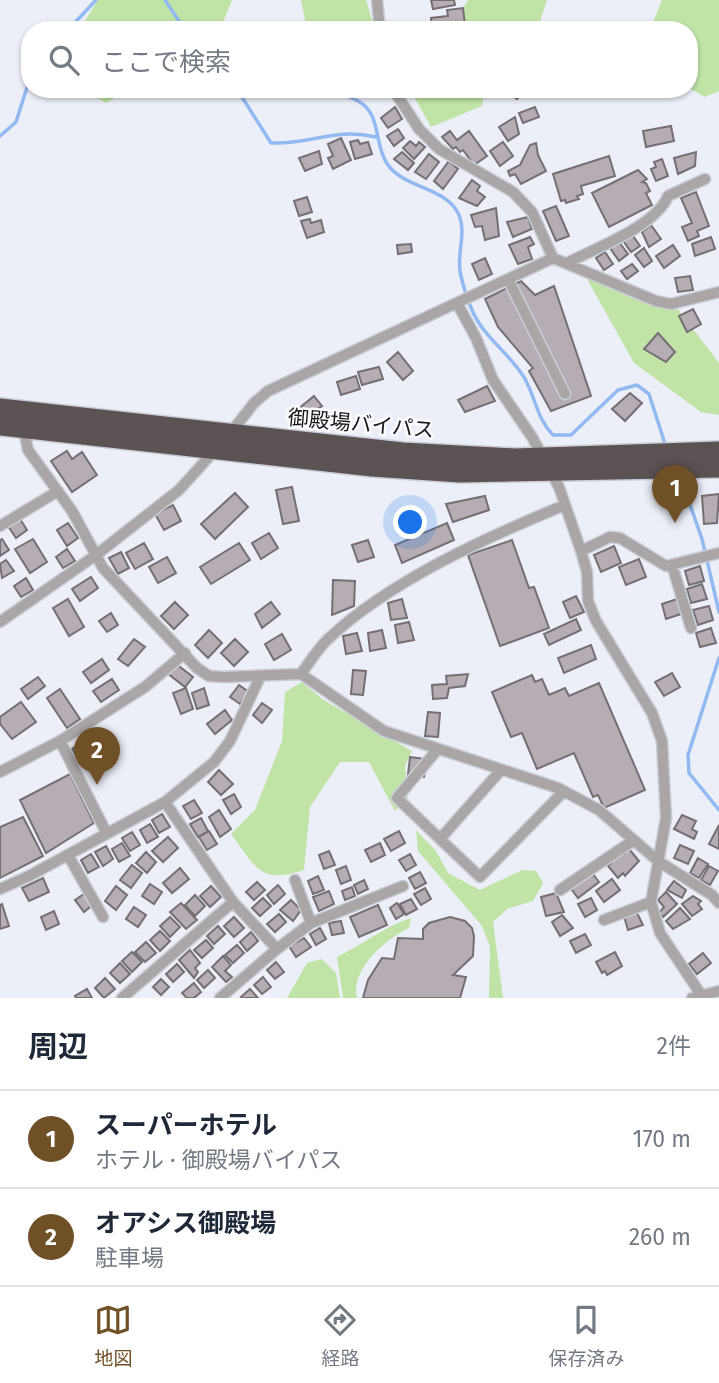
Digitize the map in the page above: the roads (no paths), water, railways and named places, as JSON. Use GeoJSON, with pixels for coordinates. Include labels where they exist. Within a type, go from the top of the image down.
{"type":"FeatureCollection","features":[{"type":"Feature","properties":{"kind":"highway","name":"御殿場バイパス"},"geometry":{"type":"LineString","coordinates":[[0,408],[547,465]]}},
{"type":"Feature","properties":{"kind":"highway","name":"御殿場バイパス"},"geometry":{"type":"LineString","coordinates":[[0,426],[435,472],[664,460],[684,460],[719,468]]}},
{"type":"Feature","properties":{"kind":"highway"},"geometry":{"type":"LineString","coordinates":[[684,460],[719,444]]}},
{"type":"Feature","properties":{"kind":"highway","name":"御殿場バイパス"},"geometry":{"type":"LineString","coordinates":[[684,460],[719,450]]}},
{"type":"Feature","properties":{"kind":"street"},"geometry":{"type":"LineString","coordinates":[[377,0],[379,21]]}},
{"type":"Feature","properties":{"kind":"street"},"geometry":{"type":"LineString","coordinates":[[399,98],[419,129],[439,149],[513,192],[532,212],[553,258]]}},
{"type":"Feature","properties":{"kind":"street"},"geometry":{"type":"LineString","coordinates":[[567,263],[629,232],[663,208],[668,196],[705,179]]}},
{"type":"Feature","properties":{"kind":"street"},"geometry":{"type":"LineString","coordinates":[[0,622],[96,555],[179,490],[254,403],[268,391],[553,258],[656,301],[671,304],[719,292]]}},
{"type":"Feature","properties":{"kind":"street"},"geometry":{"type":"LineString","coordinates":[[508,279],[565,394]]}},
{"type":"Feature","properties":{"kind":"street"},"geometry":{"type":"LineString","coordinates":[[457,303],[476,338],[493,380],[547,465],[581,551],[587,572],[588,601],[596,621],[652,713],[662,741],[667,792],[651,902],[660,933],[697,997],[719,991]]}},
{"type":"Feature","properties":{"kind":"street"},"geometry":{"type":"LineString","coordinates":[[24,430],[28,450],[72,510],[103,568],[197,668],[209,676],[260,677],[301,674],[384,731],[564,791],[599,810],[658,861],[712,895],[719,903]]}},
{"type":"Feature","properties":{"kind":"street"},"geometry":{"type":"LineString","coordinates":[[0,526],[58,491]]}},
{"type":"Feature","properties":{"kind":"street"},"geometry":{"type":"LineString","coordinates":[[301,674],[326,641],[371,604],[495,533],[565,505]]}},
{"type":"Feature","properties":{"kind":"street"},"geometry":{"type":"LineString","coordinates":[[581,551],[610,537],[620,538],[666,566],[719,553]]}},
{"type":"Feature","properties":{"kind":"street"},"geometry":{"type":"LineString","coordinates":[[672,565],[691,628]]}},
{"type":"Feature","properties":{"kind":"street"},"geometry":{"type":"LineString","coordinates":[[0,772],[61,741],[145,687],[184,653]]}},
{"type":"Feature","properties":{"kind":"street"},"geometry":{"type":"LineString","coordinates":[[0,889],[165,802],[214,762],[230,741],[260,677]]}},
{"type":"Feature","properties":{"kind":"street"},"geometry":{"type":"LineString","coordinates":[[61,741],[107,834]]}},
{"type":"Feature","properties":{"kind":"street"},"geometry":{"type":"LineString","coordinates":[[437,750],[397,798],[480,877],[564,791]]}},
{"type":"Feature","properties":{"kind":"street"},"geometry":{"type":"LineString","coordinates":[[440,839],[501,770]]}},
{"type":"Feature","properties":{"kind":"street"},"geometry":{"type":"LineString","coordinates":[[165,802],[233,902],[277,949]]}},
{"type":"Feature","properties":{"kind":"street"},"geometry":{"type":"LineString","coordinates":[[560,890],[634,840]]}},
{"type":"Feature","properties":{"kind":"street"},"geometry":{"type":"LineString","coordinates":[[68,855],[103,917]]}},
{"type":"Feature","properties":{"kind":"street"},"geometry":{"type":"LineString","coordinates":[[295,880],[311,923]]}},
{"type":"Feature","properties":{"kind":"street"},"geometry":{"type":"LineString","coordinates":[[220,998],[311,923],[402,886]]}},
{"type":"Feature","properties":{"kind":"street"},"geometry":{"type":"LineString","coordinates":[[122,998],[233,902]]}},
{"type":"Feature","properties":{"kind":"street"},"geometry":{"type":"LineString","coordinates":[[604,920],[651,902]]}},
{"type":"Feature","properties":{"kind":"waterway"},"geometry":{"type":"LineString","coordinates":[[76,21],[96,0]]}},
{"type":"Feature","properties":{"kind":"waterway"},"geometry":{"type":"LineString","coordinates":[[165,0],[179,21]]}},
{"type":"Feature","properties":{"kind":"waterway"},"geometry":{"type":"LineString","coordinates":[[0,136],[16,122],[24,98]]}},
{"type":"Feature","properties":{"kind":"waterway"},"geometry":{"type":"LineString","coordinates":[[243,98],[271,143],[299,142],[347,134],[376,137]]}},
{"type":"Feature","properties":{"kind":"waterway"},"geometry":{"type":"LineString","coordinates":[[351,98],[365,106],[370,113],[382,154],[393,171],[443,197],[458,213],[462,228],[460,268],[473,312],[480,325],[521,372],[543,422],[553,435],[571,435],[618,390],[637,385],[649,394],[666,447]]}},
{"type":"Feature","properties":{"kind":"waterway"},"geometry":{"type":"LineString","coordinates":[[680,476],[702,539],[719,612]]}},
{"type":"Feature","properties":{"kind":"waterway"},"geometry":{"type":"LineString","coordinates":[[719,658],[688,755],[689,773],[719,810]]}},
{"type":"Feature","properties":{"kind":"place","name":"スーパーホテル"},"geometry":{"type":"Point","coordinates":[675,523]}},
{"type":"Feature","properties":{"kind":"place","name":"オアシス御殿場"},"geometry":{"type":"Point","coordinates":[97,785]}}]}
